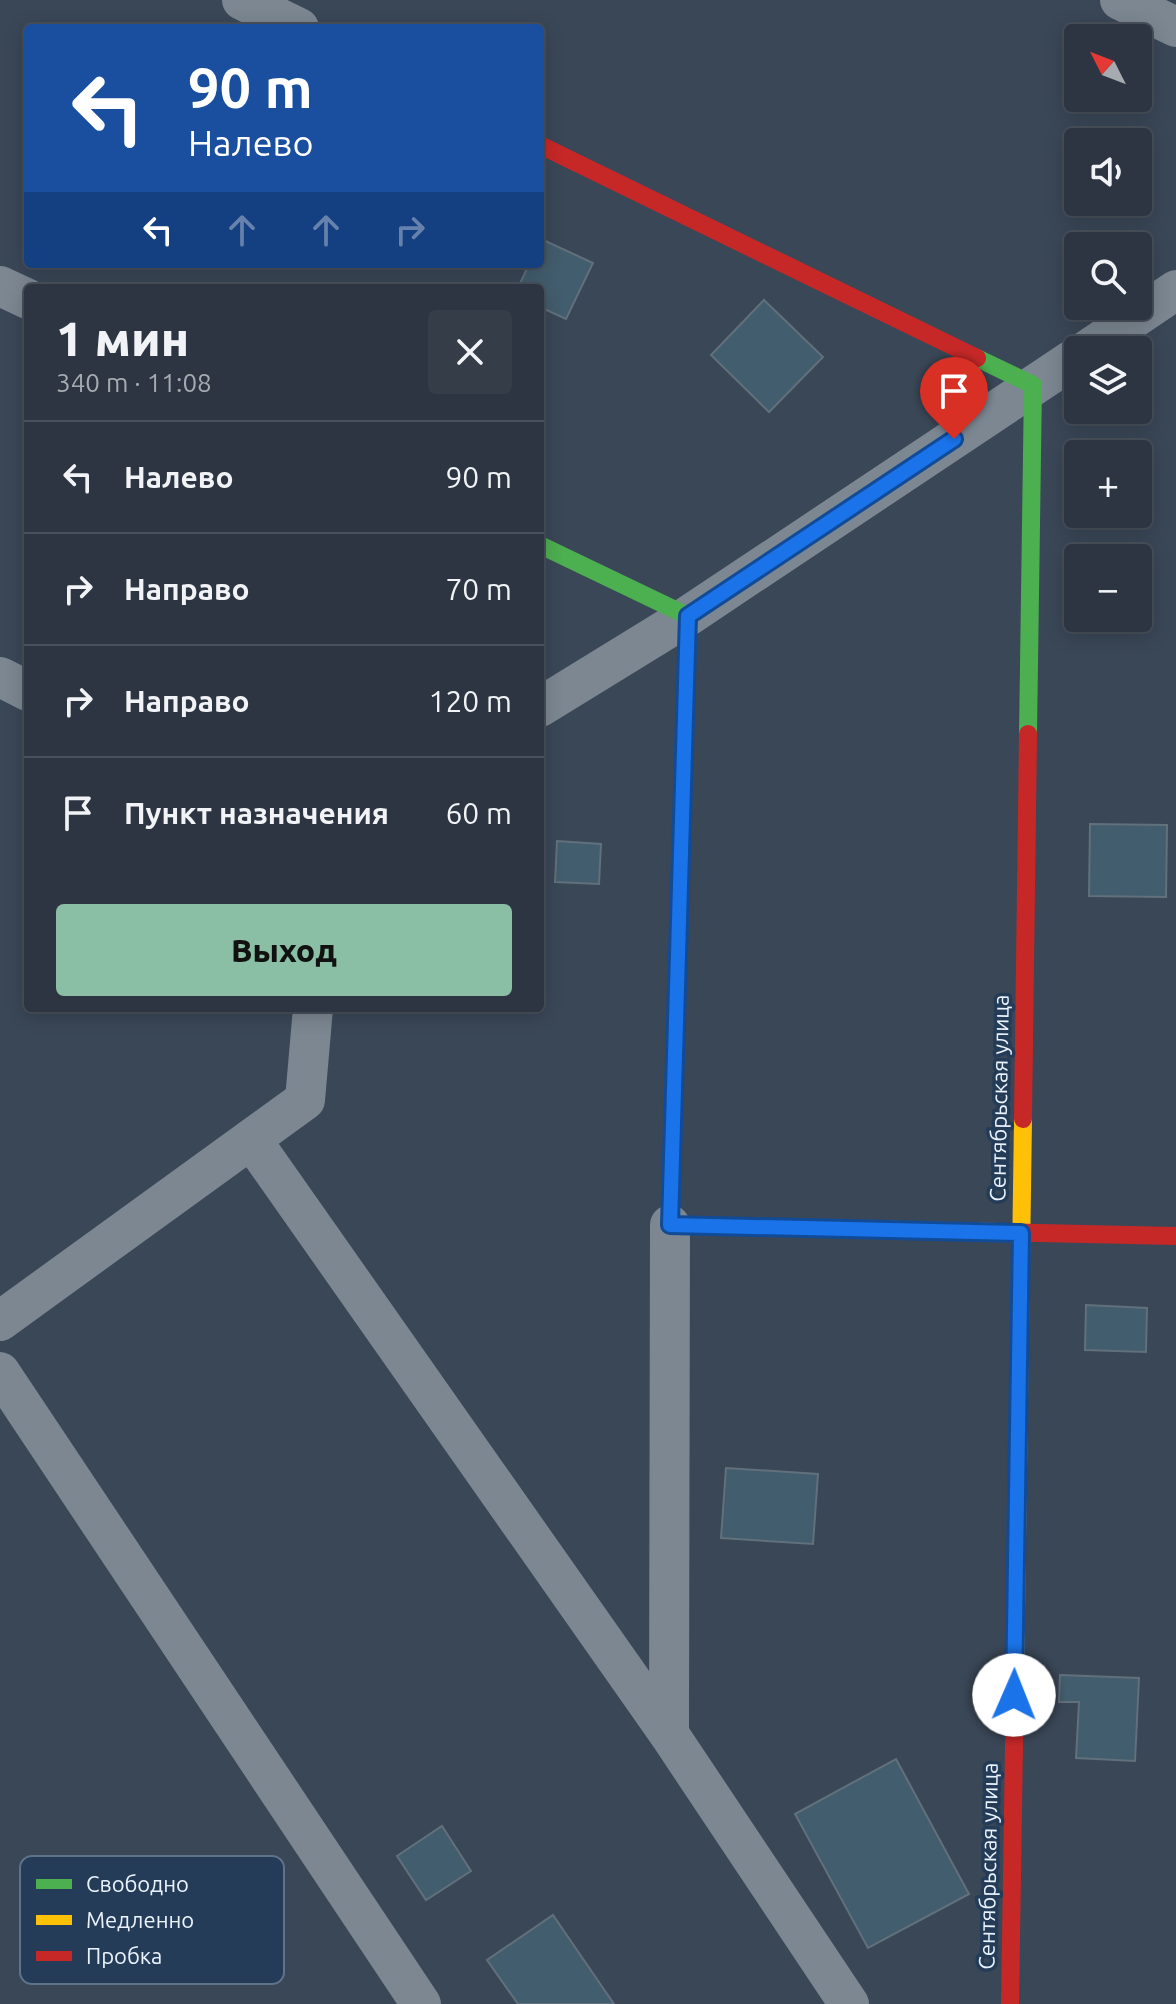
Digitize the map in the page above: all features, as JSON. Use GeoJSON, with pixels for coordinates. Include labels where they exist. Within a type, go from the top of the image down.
{"type":"FeatureCollection","features":[{"type":"Feature","properties":{"kind":"street"},"geometry":{"type":"LineString","coordinates":[[242,0],[291,24]]}},
{"type":"Feature","properties":{"kind":"street"},"geometry":{"type":"LineString","coordinates":[[1120,0],[1176,27]]}},
{"type":"Feature","properties":{"kind":"street"},"geometry":{"type":"LineString","coordinates":[[544,147],[1033,385]]}},
{"type":"Feature","properties":{"kind":"street"},"geometry":{"type":"LineString","coordinates":[[0,286],[24,297]]}},
{"type":"Feature","properties":{"kind":"street"},"geometry":{"type":"LineString","coordinates":[[1108,336],[1176,290]]}},
{"type":"Feature","properties":{"kind":"street"},"geometry":{"type":"LineString","coordinates":[[544,705],[688,616],[1064,365]]}},
{"type":"Feature","properties":{"kind":"street","name":"Сентябрьская улица"},"geometry":{"type":"LineString","coordinates":[[1010,2004],[1033,385]]}},
{"type":"Feature","properties":{"kind":"street"},"geometry":{"type":"LineString","coordinates":[[544,547],[688,616]]}},
{"type":"Feature","properties":{"kind":"street"},"geometry":{"type":"LineString","coordinates":[[669,1734],[670,1225],[688,616]]}},
{"type":"Feature","properties":{"kind":"street"},"geometry":{"type":"LineString","coordinates":[[0,677],[24,689]]}},
{"type":"Feature","properties":{"kind":"street"},"geometry":{"type":"LineString","coordinates":[[0,1321],[305,1100],[313,1012]]}},
{"type":"Feature","properties":{"kind":"street"},"geometry":{"type":"LineString","coordinates":[[251,1139],[669,1734],[849,2004]]}},
{"type":"Feature","properties":{"kind":"street"},"geometry":{"type":"LineString","coordinates":[[670,1225],[1176,1236]]}},
{"type":"Feature","properties":{"kind":"street"},"geometry":{"type":"LineString","coordinates":[[0,1372],[421,2004]]}},
{"type":"Feature","properties":{"kind":"building"},"geometry":{"type":"Polygon","coordinates":[[[544,240],[593,263],[566,319],[544,309],[544,284],[520,284],[527,268],[544,268],[544,240]]]}},
{"type":"Feature","properties":{"kind":"building"},"geometry":{"type":"Polygon","coordinates":[[[764,300],[823,357],[769,412],[711,355],[764,300]]]}},
{"type":"Feature","properties":{"kind":"building"},"geometry":{"type":"Polygon","coordinates":[[[1090,824],[1167,825],[1166,897],[1089,896],[1090,824]]]}},
{"type":"Feature","properties":{"kind":"building"},"geometry":{"type":"Polygon","coordinates":[[[557,841],[601,844],[599,884],[555,882],[557,841]]]}},
{"type":"Feature","properties":{"kind":"building"},"geometry":{"type":"Polygon","coordinates":[[[1086,1305],[1147,1308],[1146,1352],[1085,1350],[1086,1305]]]}},
{"type":"Feature","properties":{"kind":"building"},"geometry":{"type":"Polygon","coordinates":[[[726,1468],[818,1474],[813,1544],[721,1538],[726,1468]]]}},
{"type":"Feature","properties":{"kind":"building"},"geometry":{"type":"Polygon","coordinates":[[[1060,1675],[1139,1678],[1135,1761],[1076,1758],[1079,1702],[1059,1702],[1060,1675]]]}},
{"type":"Feature","properties":{"kind":"building"},"geometry":{"type":"Polygon","coordinates":[[[896,1759],[969,1894],[868,1948],[795,1814],[896,1759]]]}},
{"type":"Feature","properties":{"kind":"building"},"geometry":{"type":"Polygon","coordinates":[[[442,1826],[471,1871],[426,1900],[397,1856],[442,1826]]]}},
{"type":"Feature","properties":{"kind":"building"},"geometry":{"type":"Polygon","coordinates":[[[553,1915],[614,2004],[518,2004],[487,1960],[553,1915]]]}},
{"type":"Feature","properties":{"kind":"traffic: fast"},"geometry":{"type":"LineString","coordinates":[[977,358],[1033,385],[1028,734]]}},
{"type":"Feature","properties":{"kind":"traffic: fast"},"geometry":{"type":"LineString","coordinates":[[544,547],[688,616],[682,815]]}},
{"type":"Feature","properties":{"kind":"traffic: slow"},"geometry":{"type":"LineString","coordinates":[[674,1079],[670,1225],[998,1232]]}},
{"type":"Feature","properties":{"kind":"traffic: slow"},"geometry":{"type":"LineString","coordinates":[[1015,1682],[1023,1119]]}},
{"type":"Feature","properties":{"kind":"traffic: jam"},"geometry":{"type":"LineString","coordinates":[[544,147],[977,358]]}},
{"type":"Feature","properties":{"kind":"traffic: jam"},"geometry":{"type":"LineString","coordinates":[[1023,1119],[1028,734]]}},
{"type":"Feature","properties":{"kind":"traffic: jam"},"geometry":{"type":"LineString","coordinates":[[674,1079],[682,815]]}},
{"type":"Feature","properties":{"kind":"traffic: jam"},"geometry":{"type":"LineString","coordinates":[[998,1232],[1176,1236]]}},
{"type":"Feature","properties":{"kind":"traffic: jam"},"geometry":{"type":"LineString","coordinates":[[1010,2004],[1015,1682]]}},
{"type":"Feature","properties":{"kind":"route"},"geometry":{"type":"LineString","coordinates":[[954,439],[688,616],[670,1225],[1021,1233],[1014,1695]]}}]}
